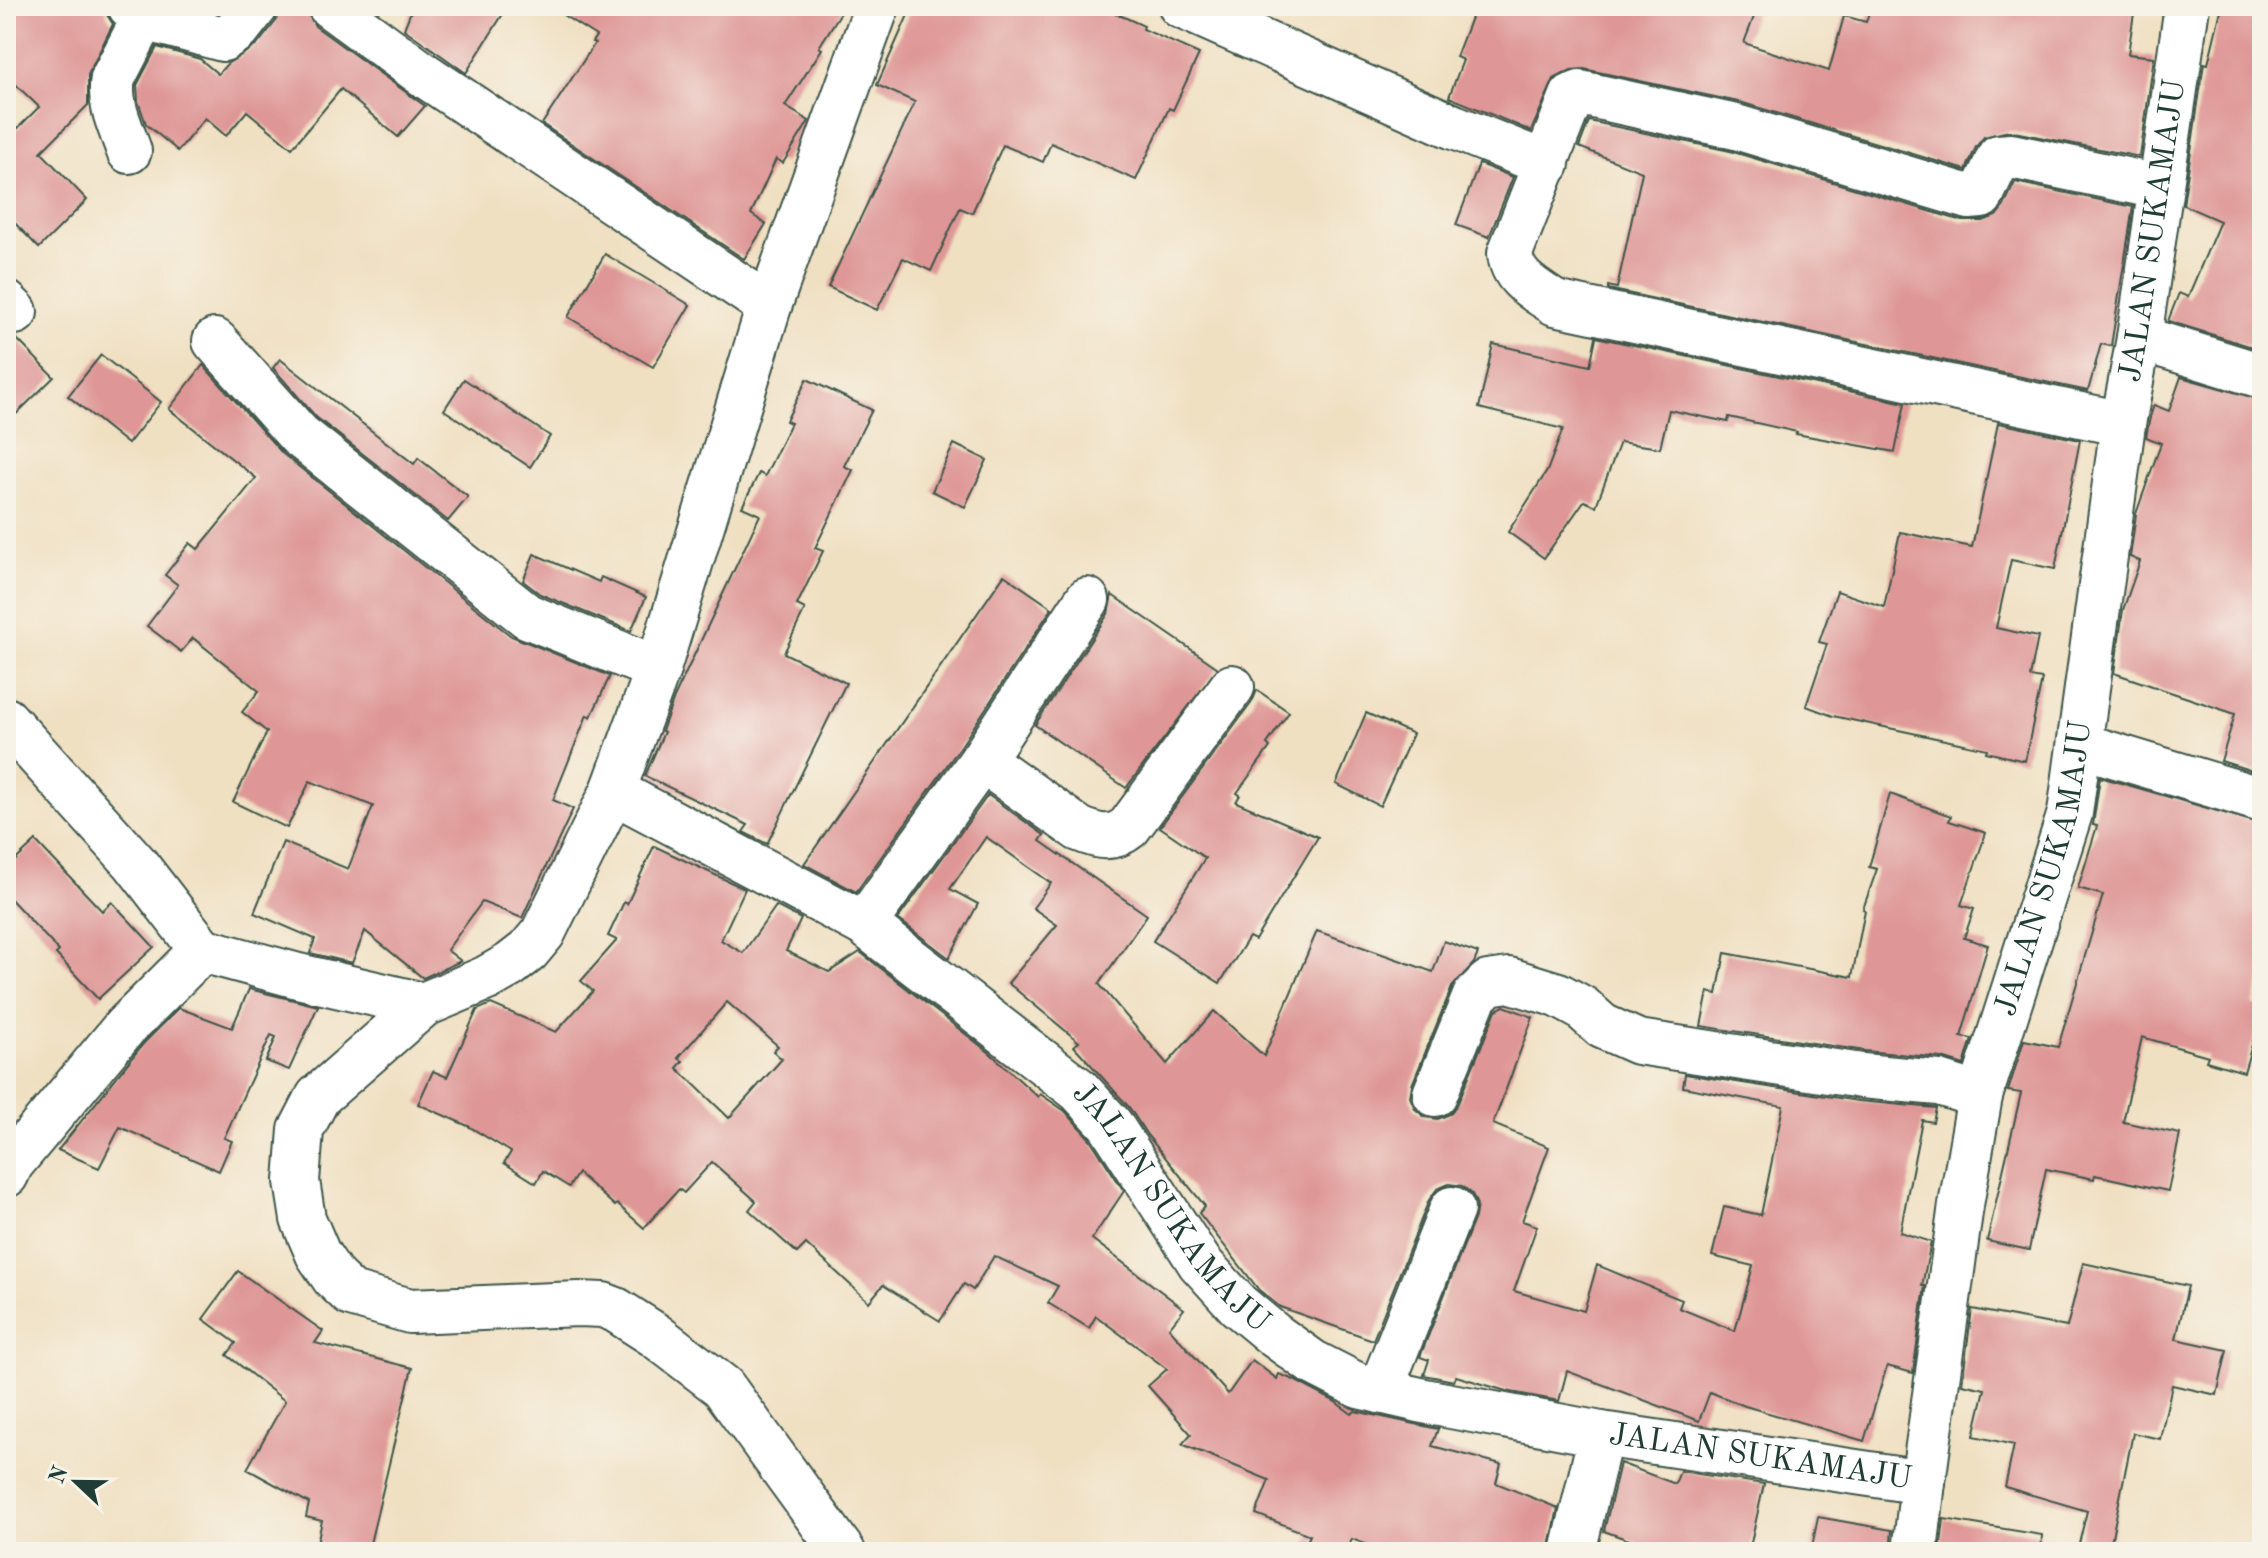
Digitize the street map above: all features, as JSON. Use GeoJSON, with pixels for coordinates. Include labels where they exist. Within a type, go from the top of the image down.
{"type":"FeatureCollection","features":[{"type":"Feature","properties":{"kind":"street"},"geometry":{"type":"LineString","coordinates":[[129,151],[111,101],[111,89],[137,12],[223,39],[238,29],[256,6]]}},
{"type":"Feature","properties":{"kind":"street"},"geometry":{"type":"LineString","coordinates":[[330,6],[420,72],[769,306]]}},
{"type":"Feature","properties":{"kind":"street"},"geometry":{"type":"LineString","coordinates":[[843,1552],[723,1387],[655,1335],[603,1305],[410,1311],[351,1294],[334,1278],[318,1254],[303,1219],[297,1181],[301,1130],[306,1114],[318,1097],[423,1005],[487,978],[528,951],[543,933],[613,791],[658,669],[769,306],[877,6]]}},
{"type":"Feature","properties":{"kind":"street"},"geometry":{"type":"LineString","coordinates":[[1181,6],[1454,127],[1547,164]]}},
{"type":"Feature","properties":{"kind":"street","name":"JALAN SUKAMAJU"},"geometry":{"type":"LineString","coordinates":[[613,791],[864,924],[1079,1090],[1110,1124],[1200,1263],[1238,1305],[1312,1362],[1359,1386],[1380,1391],[1601,1434],[1923,1482],[1961,1205],[1980,1096],[2070,813],[2123,424],[2139,338],[2187,6]]}},
{"type":"Feature","properties":{"kind":"street"},"geometry":{"type":"LineString","coordinates":[[2123,424],[1555,303],[1517,274],[1511,264],[1510,253],[1572,96],[1587,94],[1736,127],[1969,197],[1981,196],[1999,157],[2035,161],[2159,187]]}},
{"type":"Feature","properties":{"kind":"street"},"geometry":{"type":"LineString","coordinates":[[2139,338],[2262,376]]}},
{"type":"Feature","properties":{"kind":"street"},"geometry":{"type":"LineString","coordinates":[[215,341],[299,435],[527,616],[658,669]]}},
{"type":"Feature","properties":{"kind":"street"},"geometry":{"type":"LineString","coordinates":[[864,924],[982,760],[1087,600]]}},
{"type":"Feature","properties":{"kind":"street"},"geometry":{"type":"LineString","coordinates":[[982,760],[1079,829],[1096,836],[1120,834],[1129,827],[1232,687]]}},
{"type":"Feature","properties":{"kind":"street"},"geometry":{"type":"LineString","coordinates":[[6,720],[135,863],[202,950],[423,1005]]}},
{"type":"Feature","properties":{"kind":"street"},"geometry":{"type":"LineString","coordinates":[[2080,745],[2262,800]]}},
{"type":"Feature","properties":{"kind":"street"},"geometry":{"type":"LineString","coordinates":[[6,1175],[11,1164],[125,1027],[202,950]]}},
{"type":"Feature","properties":{"kind":"street"},"geometry":{"type":"LineString","coordinates":[[1435,1094],[1475,996],[1488,983],[1509,980],[1558,995],[1582,1008],[1602,1026],[1638,1042],[1862,1076],[1939,1083],[1980,1096]]}},
{"type":"Feature","properties":{"kind":"street"},"geometry":{"type":"LineString","coordinates":[[1380,1391],[1452,1209]]}},
{"type":"Feature","properties":{"kind":"street"},"geometry":{"type":"LineString","coordinates":[[1573,1552],[1601,1434]]}},
{"type":"Feature","properties":{"kind":"street"},"geometry":{"type":"LineString","coordinates":[[1915,1552],[1923,1482]]}},
{"type":"Feature","properties":{"kind":"building"},"geometry":{"type":"Polygon","coordinates":[[[6,6],[106,6],[113,24],[88,75],[88,105],[41,152],[87,200],[39,248],[6,214],[6,140],[39,107],[6,75],[6,6]]]}},
{"type":"Feature","properties":{"kind":"building"},"geometry":{"type":"Polygon","coordinates":[[[280,6],[304,6],[315,26],[425,106],[398,137],[341,89],[292,148],[247,111],[226,136],[205,118],[178,151],[146,124],[138,101],[137,85],[157,47],[200,59],[218,74],[227,64],[257,45],[276,21],[280,6]]]}},
{"type":"Feature","properties":{"kind":"building"},"geometry":{"type":"Polygon","coordinates":[[[413,6],[508,6],[466,73],[404,29],[413,6]]]}},
{"type":"Feature","properties":{"kind":"building"},"geometry":{"type":"Polygon","coordinates":[[[549,6],[845,6],[819,47],[822,49],[785,106],[809,121],[783,163],[776,159],[751,214],[766,224],[744,259],[542,124],[595,43],[592,42],[596,36],[549,6]]]}},
{"type":"Feature","properties":{"kind":"building"},"geometry":{"type":"Polygon","coordinates":[[[912,6],[1100,6],[1199,54],[1173,110],[1169,108],[1136,180],[1051,143],[1043,162],[1003,145],[972,213],[960,208],[931,271],[903,258],[877,310],[828,287],[915,102],[877,85],[912,6]]]}},
{"type":"Feature","properties":{"kind":"building"},"geometry":{"type":"Polygon","coordinates":[[[1478,6],[1758,6],[1744,43],[1829,71],[1844,16],[1866,22],[1871,6],[2135,6],[2128,54],[2154,57],[2140,157],[2009,131],[1984,137],[1966,170],[1743,103],[1584,69],[1571,70],[1554,79],[1531,131],[1449,97],[1463,60],[1456,57],[1478,6]]]}},
{"type":"Feature","properties":{"kind":"building"},"geometry":{"type":"Polygon","coordinates":[[[2222,6],[2262,6],[2262,350],[2168,321],[2179,293],[2188,297],[2220,221],[2183,205],[2204,63],[2208,64],[2222,6]]]}},
{"type":"Feature","properties":{"kind":"building"},"geometry":{"type":"Polygon","coordinates":[[[1589,121],[1730,151],[1962,221],[1983,221],[1996,216],[2015,182],[2133,207],[2111,346],[2101,344],[2088,391],[1608,289],[1608,286],[1617,288],[1642,172],[1579,147],[1589,121]]]}},
{"type":"Feature","properties":{"kind":"building"},"geometry":{"type":"Polygon","coordinates":[[[1479,164],[1513,177],[1489,237],[1456,225],[1479,164]]]}},
{"type":"Feature","properties":{"kind":"building"},"geometry":{"type":"Polygon","coordinates":[[[605,254],[690,305],[653,367],[568,317],[605,254]]]}},
{"type":"Feature","properties":{"kind":"building"},"geometry":{"type":"Polygon","coordinates":[[[6,335],[14,336],[54,377],[6,424],[6,335]]]}},
{"type":"Feature","properties":{"kind":"building"},"geometry":{"type":"Polygon","coordinates":[[[1596,337],[1905,403],[1895,452],[1796,434],[1729,417],[1728,422],[1669,410],[1660,448],[1620,442],[1596,506],[1584,501],[1544,558],[1508,532],[1547,471],[1563,429],[1479,408],[1493,344],[1590,366],[1596,337]]]}},
{"type":"Feature","properties":{"kind":"building"},"geometry":{"type":"Polygon","coordinates":[[[101,355],[161,402],[128,444],[68,396],[101,355]]]}},
{"type":"Feature","properties":{"kind":"building"},"geometry":{"type":"Polygon","coordinates":[[[280,359],[414,464],[418,458],[468,497],[448,521],[316,417],[273,368],[280,359]]]}},
{"type":"Feature","properties":{"kind":"building"},"geometry":{"type":"Polygon","coordinates":[[[203,365],[283,454],[511,636],[610,676],[591,717],[587,715],[553,800],[573,809],[522,918],[482,902],[447,950],[461,961],[423,978],[365,931],[352,963],[310,953],[315,939],[254,913],[283,842],[348,869],[373,806],[310,781],[287,828],[233,802],[267,732],[242,712],[259,691],[193,638],[181,652],[147,626],[178,585],[165,575],[190,543],[198,549],[256,478],[169,409],[203,365]]]}},
{"type":"Feature","properties":{"kind":"building"},"geometry":{"type":"Polygon","coordinates":[[[2181,377],[2262,400],[2262,774],[2221,761],[2235,714],[2114,673],[2123,610],[2140,561],[2130,557],[2136,514],[2161,443],[2146,437],[2150,417],[2154,405],[2169,411],[2181,377]]]}},
{"type":"Feature","properties":{"kind":"building"},"geometry":{"type":"Polygon","coordinates":[[[464,379],[550,436],[530,467],[444,410],[464,379]]]}},
{"type":"Feature","properties":{"kind":"building"},"geometry":{"type":"Polygon","coordinates":[[[807,379],[872,410],[844,466],[853,470],[815,548],[823,551],[797,605],[805,609],[784,653],[846,683],[767,844],[743,832],[748,825],[645,776],[664,732],[674,698],[760,515],[742,507],[759,473],[765,476],[791,423],[786,421],[807,379]]]}},
{"type":"Feature","properties":{"kind":"building"},"geometry":{"type":"Polygon","coordinates":[[[1998,423],[2080,440],[2055,569],[2011,560],[1996,628],[2038,637],[2030,677],[2042,679],[2025,761],[1986,752],[1987,749],[1833,716],[1806,706],[1827,644],[1819,642],[1837,591],[1884,607],[1900,532],[1972,547],[1998,423]]]}},
{"type":"Feature","properties":{"kind":"building"},"geometry":{"type":"Polygon","coordinates":[[[954,444],[987,460],[965,507],[932,491],[954,444]]]}},
{"type":"Feature","properties":{"kind":"building"},"geometry":{"type":"Polygon","coordinates":[[[534,554],[599,582],[601,577],[646,597],[631,631],[540,594],[523,581],[534,554]]]}},
{"type":"Feature","properties":{"kind":"building"},"geometry":{"type":"Polygon","coordinates":[[[1004,575],[1052,608],[961,746],[856,892],[804,864],[1004,575]]]}},
{"type":"Feature","properties":{"kind":"building"},"geometry":{"type":"Polygon","coordinates":[[[1112,595],[1218,668],[1126,788],[1035,725],[1108,614],[1112,595]]]}},
{"type":"Feature","properties":{"kind":"building"},"geometry":{"type":"Polygon","coordinates":[[[1257,690],[1289,712],[1267,744],[1270,747],[1237,793],[1240,795],[1236,802],[1318,837],[1255,940],[1249,937],[1220,983],[1153,941],[1205,858],[1160,827],[1252,702],[1257,690]]]}},
{"type":"Feature","properties":{"kind":"building"},"geometry":{"type":"Polygon","coordinates":[[[1366,713],[1413,734],[1380,806],[1336,784],[1366,713]]]}},
{"type":"Feature","properties":{"kind":"building"},"geometry":{"type":"Polygon","coordinates":[[[2100,777],[2262,824],[2262,976],[2253,1005],[2262,1007],[2262,1011],[2244,1072],[2206,1061],[2208,1056],[2142,1037],[2123,1122],[2180,1134],[2168,1191],[2095,1175],[2094,1179],[2046,1169],[2029,1250],[1987,1241],[2021,1093],[2008,1091],[2024,1040],[2058,1047],[2103,895],[2078,888],[2097,826],[2093,825],[2100,777]]]}},
{"type":"Feature","properties":{"kind":"building"},"geometry":{"type":"Polygon","coordinates":[[[1890,794],[1951,816],[1949,821],[1986,833],[1961,905],[1974,909],[1964,938],[1988,945],[1961,1037],[1972,1039],[1964,1065],[1942,1058],[1865,1051],[1701,1026],[1708,992],[1717,994],[1725,953],[1852,977],[1863,909],[1877,869],[1869,867],[1890,794]]]}},
{"type":"Feature","properties":{"kind":"building"},"geometry":{"type":"Polygon","coordinates":[[[988,795],[1044,835],[1040,841],[1147,915],[1099,984],[1167,1064],[1214,1011],[1264,1056],[1317,931],[1433,972],[1444,941],[1478,953],[1474,963],[1452,987],[1412,1085],[1410,1097],[1415,1109],[1425,1117],[1438,1119],[1450,1114],[1458,1103],[1496,1010],[1504,1006],[1533,1017],[1493,1124],[1549,1147],[1522,1221],[1537,1226],[1514,1291],[1584,1311],[1597,1265],[1682,1300],[1679,1308],[1735,1331],[1753,1266],[1712,1256],[1724,1207],[1761,1215],[1783,1106],[1683,1087],[1685,1074],[1858,1101],[1936,1108],[1933,1122],[1922,1120],[1900,1232],[1931,1242],[1922,1286],[1925,1286],[1913,1373],[1887,1366],[1864,1441],[1745,1406],[1710,1392],[1699,1421],[1567,1371],[1559,1401],[1506,1391],[1456,1376],[1454,1381],[1424,1375],[1429,1360],[1420,1357],[1477,1205],[1472,1194],[1462,1186],[1449,1184],[1437,1189],[1429,1200],[1373,1340],[1280,1307],[1259,1290],[1199,1213],[1205,1206],[1147,1135],[1129,1107],[1074,1046],[1079,1042],[1008,983],[1057,925],[1033,908],[1051,883],[986,837],[950,889],[978,904],[949,958],[898,919],[988,795]]]}},
{"type":"Feature","properties":{"kind":"building"},"geometry":{"type":"Polygon","coordinates":[[[36,841],[102,911],[112,902],[154,947],[98,999],[6,894],[6,869],[36,841]]]}},
{"type":"Feature","properties":{"kind":"building"},"geometry":{"type":"Polygon","coordinates":[[[654,846],[745,889],[721,940],[743,953],[776,906],[801,919],[786,951],[829,972],[860,952],[990,1053],[1038,1097],[1040,1094],[1065,1111],[1090,1139],[1124,1191],[1092,1239],[1184,1309],[1169,1328],[1228,1394],[1252,1360],[1277,1379],[1279,1374],[1294,1380],[1352,1414],[1355,1411],[1438,1429],[1432,1446],[1501,1464],[1496,1483],[1558,1508],[1549,1552],[1387,1552],[1352,1539],[1347,1552],[1303,1552],[1310,1535],[1256,1514],[1269,1480],[1182,1444],[1191,1434],[1148,1386],[1167,1369],[1096,1316],[1089,1328],[1048,1303],[1058,1286],[994,1256],[973,1290],[964,1284],[940,1321],[883,1285],[869,1302],[806,1244],[797,1253],[749,1210],[756,1201],[712,1162],[684,1193],[679,1189],[644,1228],[578,1173],[569,1187],[543,1171],[536,1183],[504,1163],[511,1152],[468,1126],[418,1104],[433,1071],[447,1077],[477,1010],[491,1004],[556,1032],[593,991],[581,981],[617,940],[608,936],[624,902],[627,904],[654,846]],[[727,1002],[678,1058],[683,1061],[677,1068],[729,1118],[782,1059],[773,1051],[778,1046],[727,1002]]]}},
{"type":"Feature","properties":{"kind":"building"},"geometry":{"type":"Polygon","coordinates":[[[249,989],[318,1006],[289,1070],[266,1061],[276,1037],[271,1035],[224,1138],[232,1141],[219,1171],[120,1127],[99,1168],[58,1150],[143,1044],[179,1008],[232,1028],[249,989]]]}},
{"type":"Feature","properties":{"kind":"building"},"geometry":{"type":"Polygon","coordinates":[[[2083,1263],[2188,1286],[2176,1339],[2227,1350],[2217,1395],[2172,1385],[2160,1439],[2133,1433],[2109,1552],[2077,1552],[2087,1511],[2005,1487],[2014,1445],[1974,1436],[1985,1389],[1962,1384],[1972,1309],[2067,1327],[2083,1263]]]}},
{"type":"Feature","properties":{"kind":"building"},"geometry":{"type":"Polygon","coordinates":[[[238,1271],[323,1331],[315,1343],[412,1368],[368,1552],[315,1552],[322,1521],[306,1517],[309,1503],[247,1469],[285,1401],[227,1355],[236,1343],[203,1319],[238,1271]]]}},
{"type":"Feature","properties":{"kind":"building"},"geometry":{"type":"Polygon","coordinates":[[[1620,1463],[1675,1484],[1680,1471],[1764,1484],[1749,1552],[1662,1552],[1604,1531],[1620,1463]]]}},
{"type":"Feature","properties":{"kind":"building"},"geometry":{"type":"Polygon","coordinates":[[[1818,1517],[1892,1530],[1890,1552],[1811,1552],[1818,1517]]]}},
{"type":"Feature","properties":{"kind":"building"},"geometry":{"type":"Polygon","coordinates":[[[1944,1519],[2042,1535],[2041,1552],[1940,1552],[1944,1519]]]}}]}
